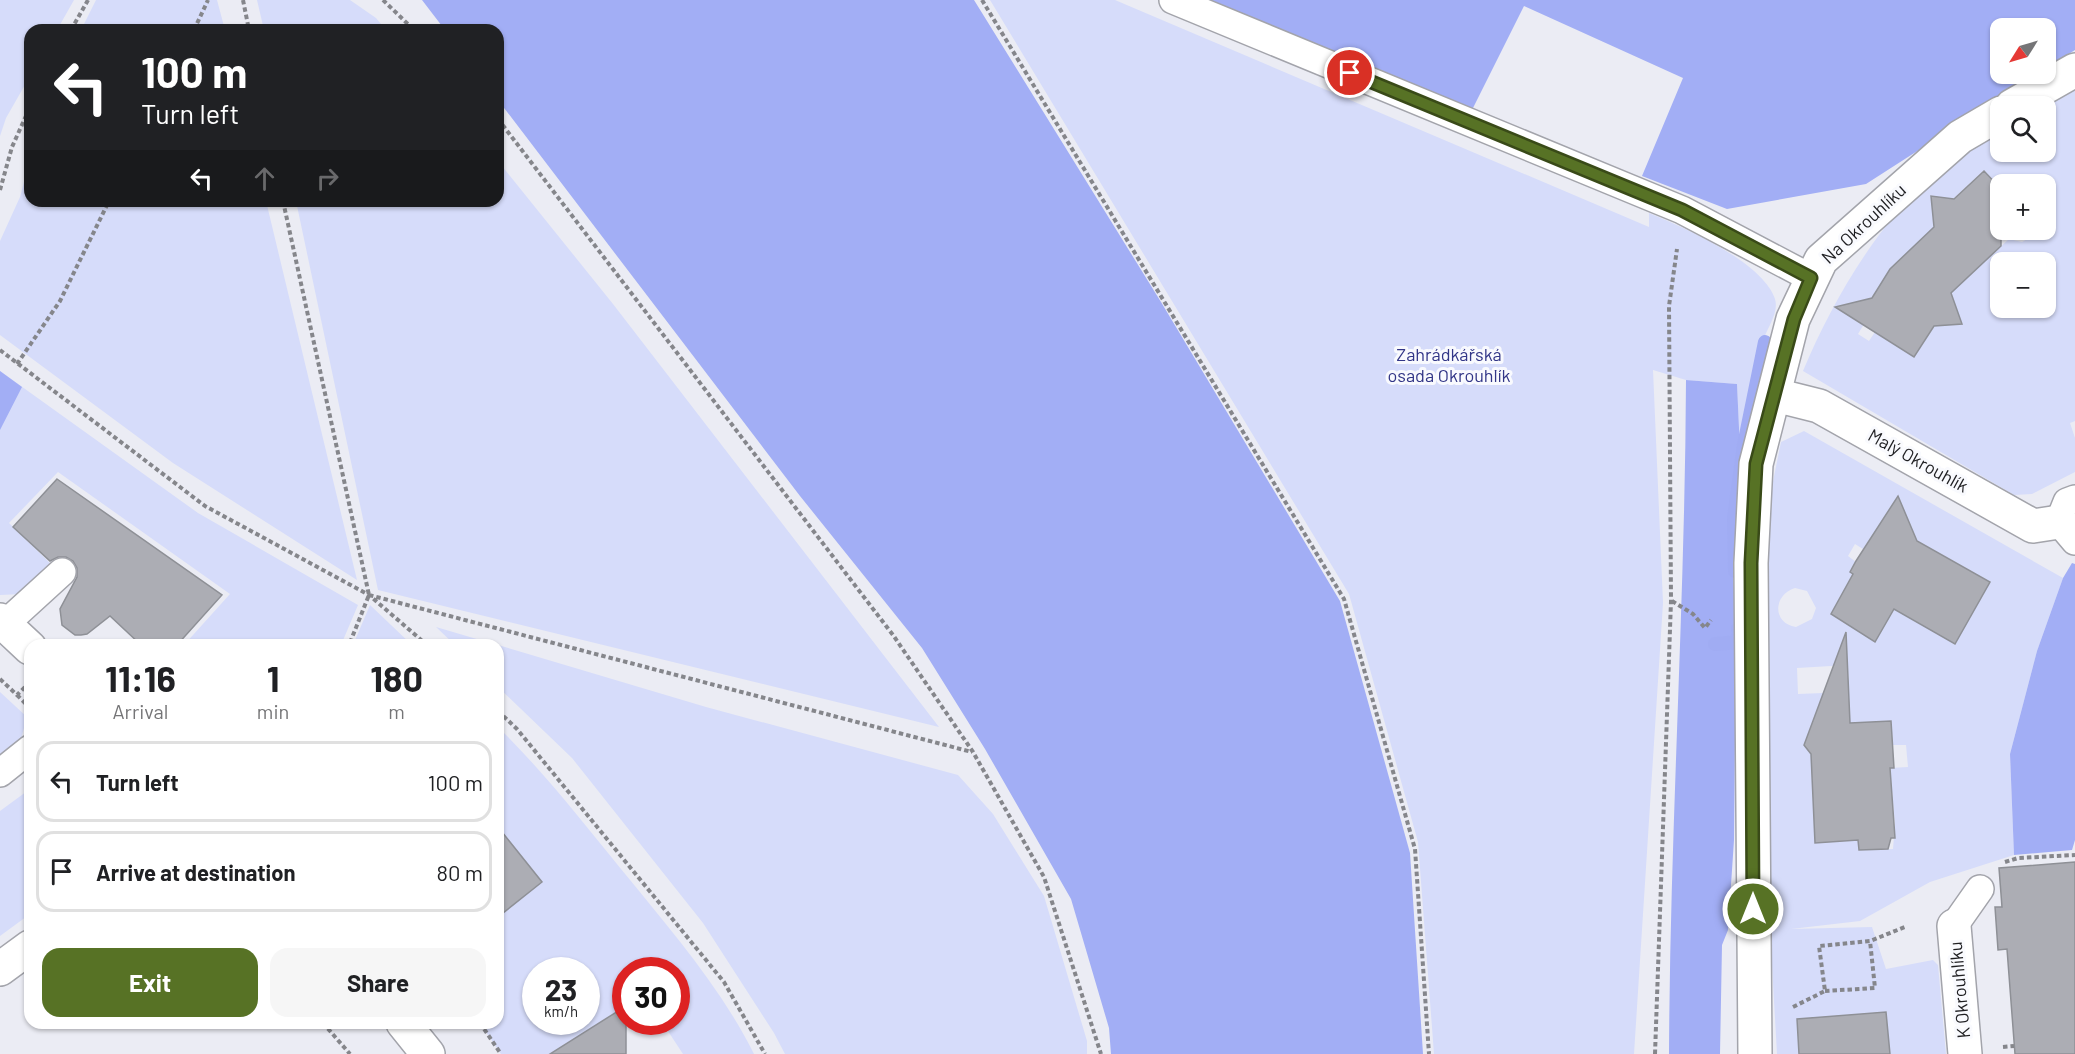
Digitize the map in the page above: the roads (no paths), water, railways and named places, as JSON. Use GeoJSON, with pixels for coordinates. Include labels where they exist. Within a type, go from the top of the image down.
{"type":"FeatureCollection","features":[{"type":"Feature","properties":{"kind":"street"},"geometry":{"type":"LineString","coordinates":[[2030,96],[2075,70]]}},
{"type":"Feature","properties":{"kind":"street","name":"Na Okrouhlíku"},"geometry":{"type":"LineString","coordinates":[[1754,1040],[1751,563],[1756,464],[1794,319],[1821,260],[1960,137],[1990,119]]}},
{"type":"Feature","properties":{"kind":"street","name":"Malý Okrouhlík"},"geometry":{"type":"LineString","coordinates":[[1775,395],[1819,406],[2033,526],[2070,521]]}},
{"type":"Feature","properties":{"kind":"street"},"geometry":{"type":"LineString","coordinates":[[3,622],[24,642]]}},
{"type":"Feature","properties":{"kind":"street","name":"K Okrouhlíku"},"geometry":{"type":"LineString","coordinates":[[1954,926],[1965,1054]]}},
{"type":"Feature","properties":{"kind":"street"},"geometry":{"type":"LineString","coordinates":[[0,969],[24,951]]}},
{"type":"Feature","properties":{"kind":"street"},"geometry":{"type":"LineString","coordinates":[[408,1029],[428,1054]]}},
{"type":"Feature","properties":{"kind":"lane"},"geometry":{"type":"LineString","coordinates":[[1173,0],[1682,210],[1811,278]]}},
{"type":"Feature","properties":{"kind":"lane"},"geometry":{"type":"LineString","coordinates":[[3,622],[62,572]]}},
{"type":"Feature","properties":{"kind":"lane"},"geometry":{"type":"LineString","coordinates":[[0,773],[24,754]]}},
{"type":"Feature","properties":{"kind":"lane"},"geometry":{"type":"LineString","coordinates":[[1954,926],[1980,889]]}},
{"type":"Feature","properties":{"kind":"waterway"},"geometry":{"type":"LineString","coordinates":[[1735,571],[1734,518],[1744,445],[1765,342]]}},
{"type":"Feature","properties":{"kind":"waterway"},"geometry":{"type":"LineString","coordinates":[[1715,644],[1739,642],[1738,629]]}},
{"type":"Feature","properties":{"kind":"park label","name":"Zahrádkářská osada Okrouhlík"},"geometry":{"type":"Point","coordinates":[1449,365]}}]}
